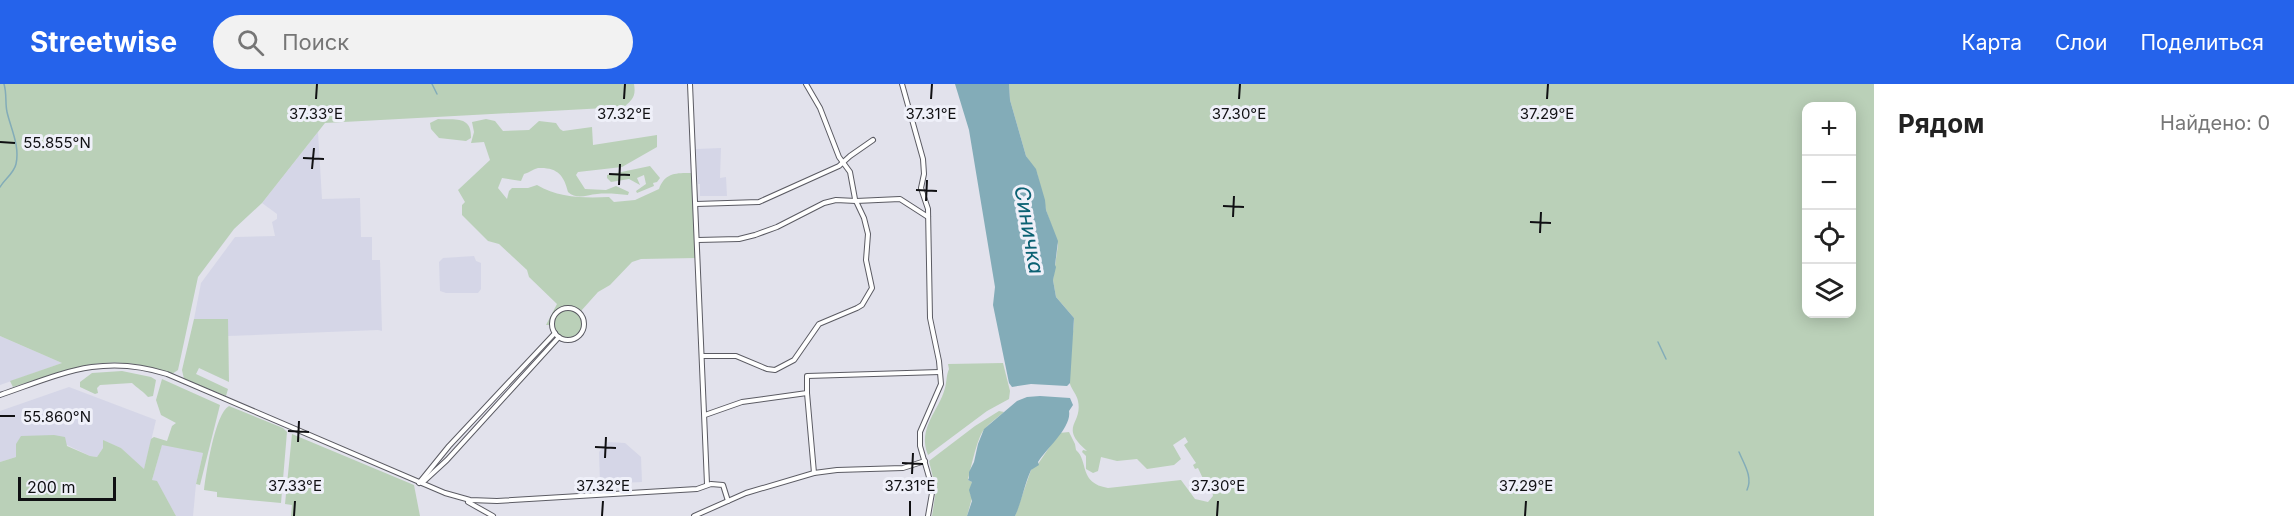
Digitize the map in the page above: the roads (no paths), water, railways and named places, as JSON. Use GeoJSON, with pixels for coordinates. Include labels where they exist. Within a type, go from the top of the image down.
{"type":"FeatureCollection","features":[{"type":"Feature","properties":{"kind":"street"},"geometry":{"type":"LineString","coordinates":[[690,84],[707,485]]}},
{"type":"Feature","properties":{"kind":"street"},"geometry":{"type":"LineString","coordinates":[[703,356],[736,356],[775,370],[794,360],[819,324],[862,305],[870,292],[872,282],[866,260],[868,234],[864,218],[856,201],[851,176],[820,108],[806,84]]}},
{"type":"Feature","properties":{"kind":"street"},"geometry":{"type":"LineString","coordinates":[[902,84],[923,159],[924,174],[921,188],[928,209],[930,318],[940,372],[940,389],[920,432],[920,446],[932,493],[928,516]]}},
{"type":"Feature","properties":{"kind":"street"},"geometry":{"type":"LineString","coordinates":[[696,204],[756,203],[839,166],[873,140]]}},
{"type":"Feature","properties":{"kind":"street"},"geometry":{"type":"LineString","coordinates":[[698,240],[744,238],[777,227],[824,203],[840,199],[856,201],[900,199],[928,217]]}},
{"type":"Feature","properties":{"kind":"street"},"geometry":{"type":"LineString","coordinates":[[567,308],[581,314],[585,324],[582,334],[568,341],[559,337],[555,333],[552,321],[558,312],[567,308]]}},
{"type":"Feature","properties":{"kind":"street"},"geometry":{"type":"LineString","coordinates":[[420,483],[449,446],[555,333]]}},
{"type":"Feature","properties":{"kind":"street"},"geometry":{"type":"LineString","coordinates":[[420,483],[447,460],[559,337]]}},
{"type":"Feature","properties":{"kind":"street"},"geometry":{"type":"LineString","coordinates":[[0,394],[91,366],[122,364],[146,368],[167,374],[420,483],[465,500],[493,516]]}},
{"type":"Feature","properties":{"kind":"street"},"geometry":{"type":"LineString","coordinates":[[814,473],[807,376],[940,372]]}},
{"type":"Feature","properties":{"kind":"street"},"geometry":{"type":"LineString","coordinates":[[705,415],[742,402],[807,393]]}},
{"type":"Feature","properties":{"kind":"street"},"geometry":{"type":"LineString","coordinates":[[694,516],[765,487],[814,473],[903,468],[925,461]]}},
{"type":"Feature","properties":{"kind":"street"},"geometry":{"type":"LineString","coordinates":[[465,500],[531,500],[697,489],[707,485],[723,485],[728,501]]}},
{"type":"Feature","properties":{"kind":"water","name":"Синичка"},"geometry":{"type":"Polygon","coordinates":[[[955,84],[1009,84],[1010,100],[1026,156],[1036,169],[1046,210],[1058,241],[1053,280],[1056,297],[1074,318],[1070,383],[1067,386],[1031,384],[1012,387],[1009,383],[993,305],[995,287],[969,130],[955,84]]]}},
{"type":"Feature","properties":{"kind":"water"},"geometry":{"type":"Polygon","coordinates":[[[1040,396],[1070,398],[1073,405],[1069,411],[1067,424],[1038,462],[1039,465],[1031,470],[1015,516],[967,516],[972,501],[969,490],[972,482],[968,480],[969,472],[984,429],[1017,401],[1040,396]]]}},
{"type":"Feature","properties":{"kind":"waterway"},"geometry":{"type":"LineString","coordinates":[[0,187],[13,170],[17,157],[16,144],[7,112],[4,84]]}},
{"type":"Feature","properties":{"kind":"waterway"},"geometry":{"type":"LineString","coordinates":[[432,84],[437,94]]}},
{"type":"Feature","properties":{"kind":"waterway"},"geometry":{"type":"LineString","coordinates":[[1658,342],[1666,359]]}},
{"type":"Feature","properties":{"kind":"waterway"},"geometry":{"type":"LineString","coordinates":[[1739,452],[1748,475],[1747,490]]}}]}
